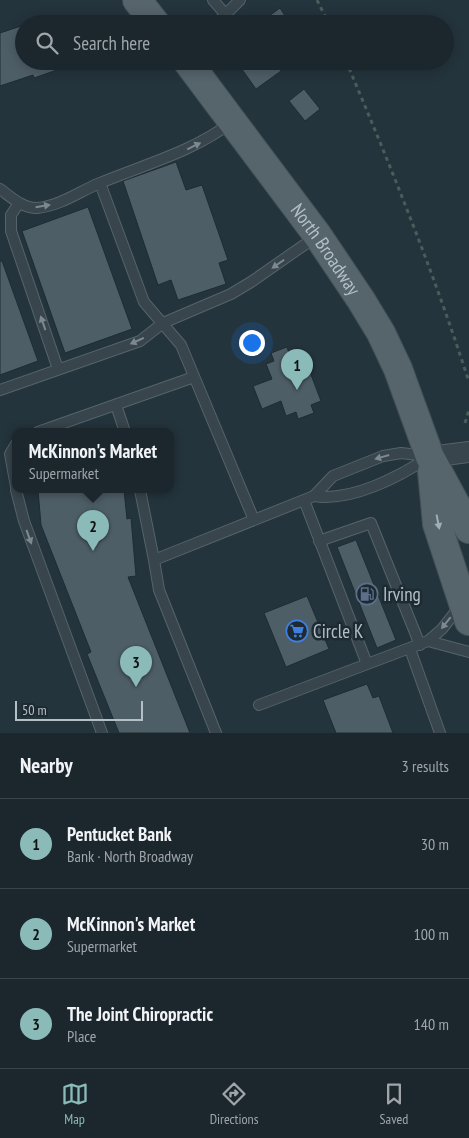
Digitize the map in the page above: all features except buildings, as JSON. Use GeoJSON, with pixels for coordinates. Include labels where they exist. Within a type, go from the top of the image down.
{"type":"FeatureCollection","features":[{"type":"Feature","properties":{"kind":"main road"},"geometry":{"type":"LineString","coordinates":[[137,0],[149,15]]}},
{"type":"Feature","properties":{"kind":"main road","name":"North Broadway"},"geometry":{"type":"LineString","coordinates":[[194,70],[318,236],[381,333],[398,369],[430,457],[469,528]]}},
{"type":"Feature","properties":{"kind":"main road","name":"North Broadway"},"geometry":{"type":"LineString","coordinates":[[430,457],[437,524],[466,612]]}},
{"type":"Feature","properties":{"kind":"street"},"geometry":{"type":"LineString","coordinates":[[430,457],[469,452]]}},
{"type":"Feature","properties":{"kind":"lane"},"geometry":{"type":"LineString","coordinates":[[213,0],[226,15],[240,0]]}},
{"type":"Feature","properties":{"kind":"lane"},"geometry":{"type":"LineString","coordinates":[[0,189],[19,203],[36,208],[50,205],[100,183],[198,145],[234,121]]}},
{"type":"Feature","properties":{"kind":"lane"},"geometry":{"type":"LineString","coordinates":[[100,183],[144,302],[181,344],[254,520]]}},
{"type":"Feature","properties":{"kind":"lane"},"geometry":{"type":"LineString","coordinates":[[19,203],[11,215],[11,231],[58,369]]}},
{"type":"Feature","properties":{"kind":"lane"},"geometry":{"type":"LineString","coordinates":[[0,390],[140,341],[163,322],[231,294],[318,236]]}},
{"type":"Feature","properties":{"kind":"lane"},"geometry":{"type":"LineString","coordinates":[[50,428],[194,377]]}},
{"type":"Feature","properties":{"kind":"lane"},"geometry":{"type":"LineString","coordinates":[[116,405],[123,428]]}},
{"type":"Feature","properties":{"kind":"lane"},"geometry":{"type":"LineString","coordinates":[[154,560],[309,498],[333,476],[383,456],[401,453],[430,457]]}},
{"type":"Feature","properties":{"kind":"lane"},"geometry":{"type":"LineString","coordinates":[[5,454],[12,476]]}},
{"type":"Feature","properties":{"kind":"lane"},"geometry":{"type":"LineString","coordinates":[[309,498],[344,496],[405,473],[430,457]]}},
{"type":"Feature","properties":{"kind":"lane"},"geometry":{"type":"LineString","coordinates":[[17,493],[24,521],[102,733]]}},
{"type":"Feature","properties":{"kind":"lane"},"geometry":{"type":"LineString","coordinates":[[141,493],[159,590],[216,733]]}},
{"type":"Feature","properties":{"kind":"lane"},"geometry":{"type":"LineString","coordinates":[[309,498],[319,541],[367,664]]}},
{"type":"Feature","properties":{"kind":"lane"},"geometry":{"type":"LineString","coordinates":[[319,541],[371,523],[424,643]]}},
{"type":"Feature","properties":{"kind":"lane"},"geometry":{"type":"LineString","coordinates":[[259,705],[424,643],[466,612]]}},
{"type":"Feature","properties":{"kind":"lane"},"geometry":{"type":"LineString","coordinates":[[424,643],[469,652]]}},
{"type":"Feature","properties":{"kind":"lane"},"geometry":{"type":"LineString","coordinates":[[410,649],[440,733]]}},
{"type":"Feature","properties":{"kind":"path"},"geometry":{"type":"LineString","coordinates":[[317,0],[324,15]]}},
{"type":"Feature","properties":{"kind":"path"},"geometry":{"type":"LineString","coordinates":[[350,70],[391,168],[452,328],[469,382]]}},
{"type":"Feature","properties":{"kind":"path"},"geometry":{"type":"LineString","coordinates":[[465,423],[469,410]]}},
{"type":"Feature","properties":{"kind":"place","name":"Pentucket Bank"},"geometry":{"type":"Point","coordinates":[297,390]}},
{"type":"Feature","properties":{"kind":"place","name":"McKinnon's Market"},"geometry":{"type":"Point","coordinates":[93,551]}},
{"type":"Feature","properties":{"kind":"place","name":"Irving"},"geometry":{"type":"Point","coordinates":[367,594]}},
{"type":"Feature","properties":{"kind":"place","name":"Circle K"},"geometry":{"type":"Point","coordinates":[297,631]}},
{"type":"Feature","properties":{"kind":"place","name":"The Joint Chiropractic"},"geometry":{"type":"Point","coordinates":[136,687]}}]}
